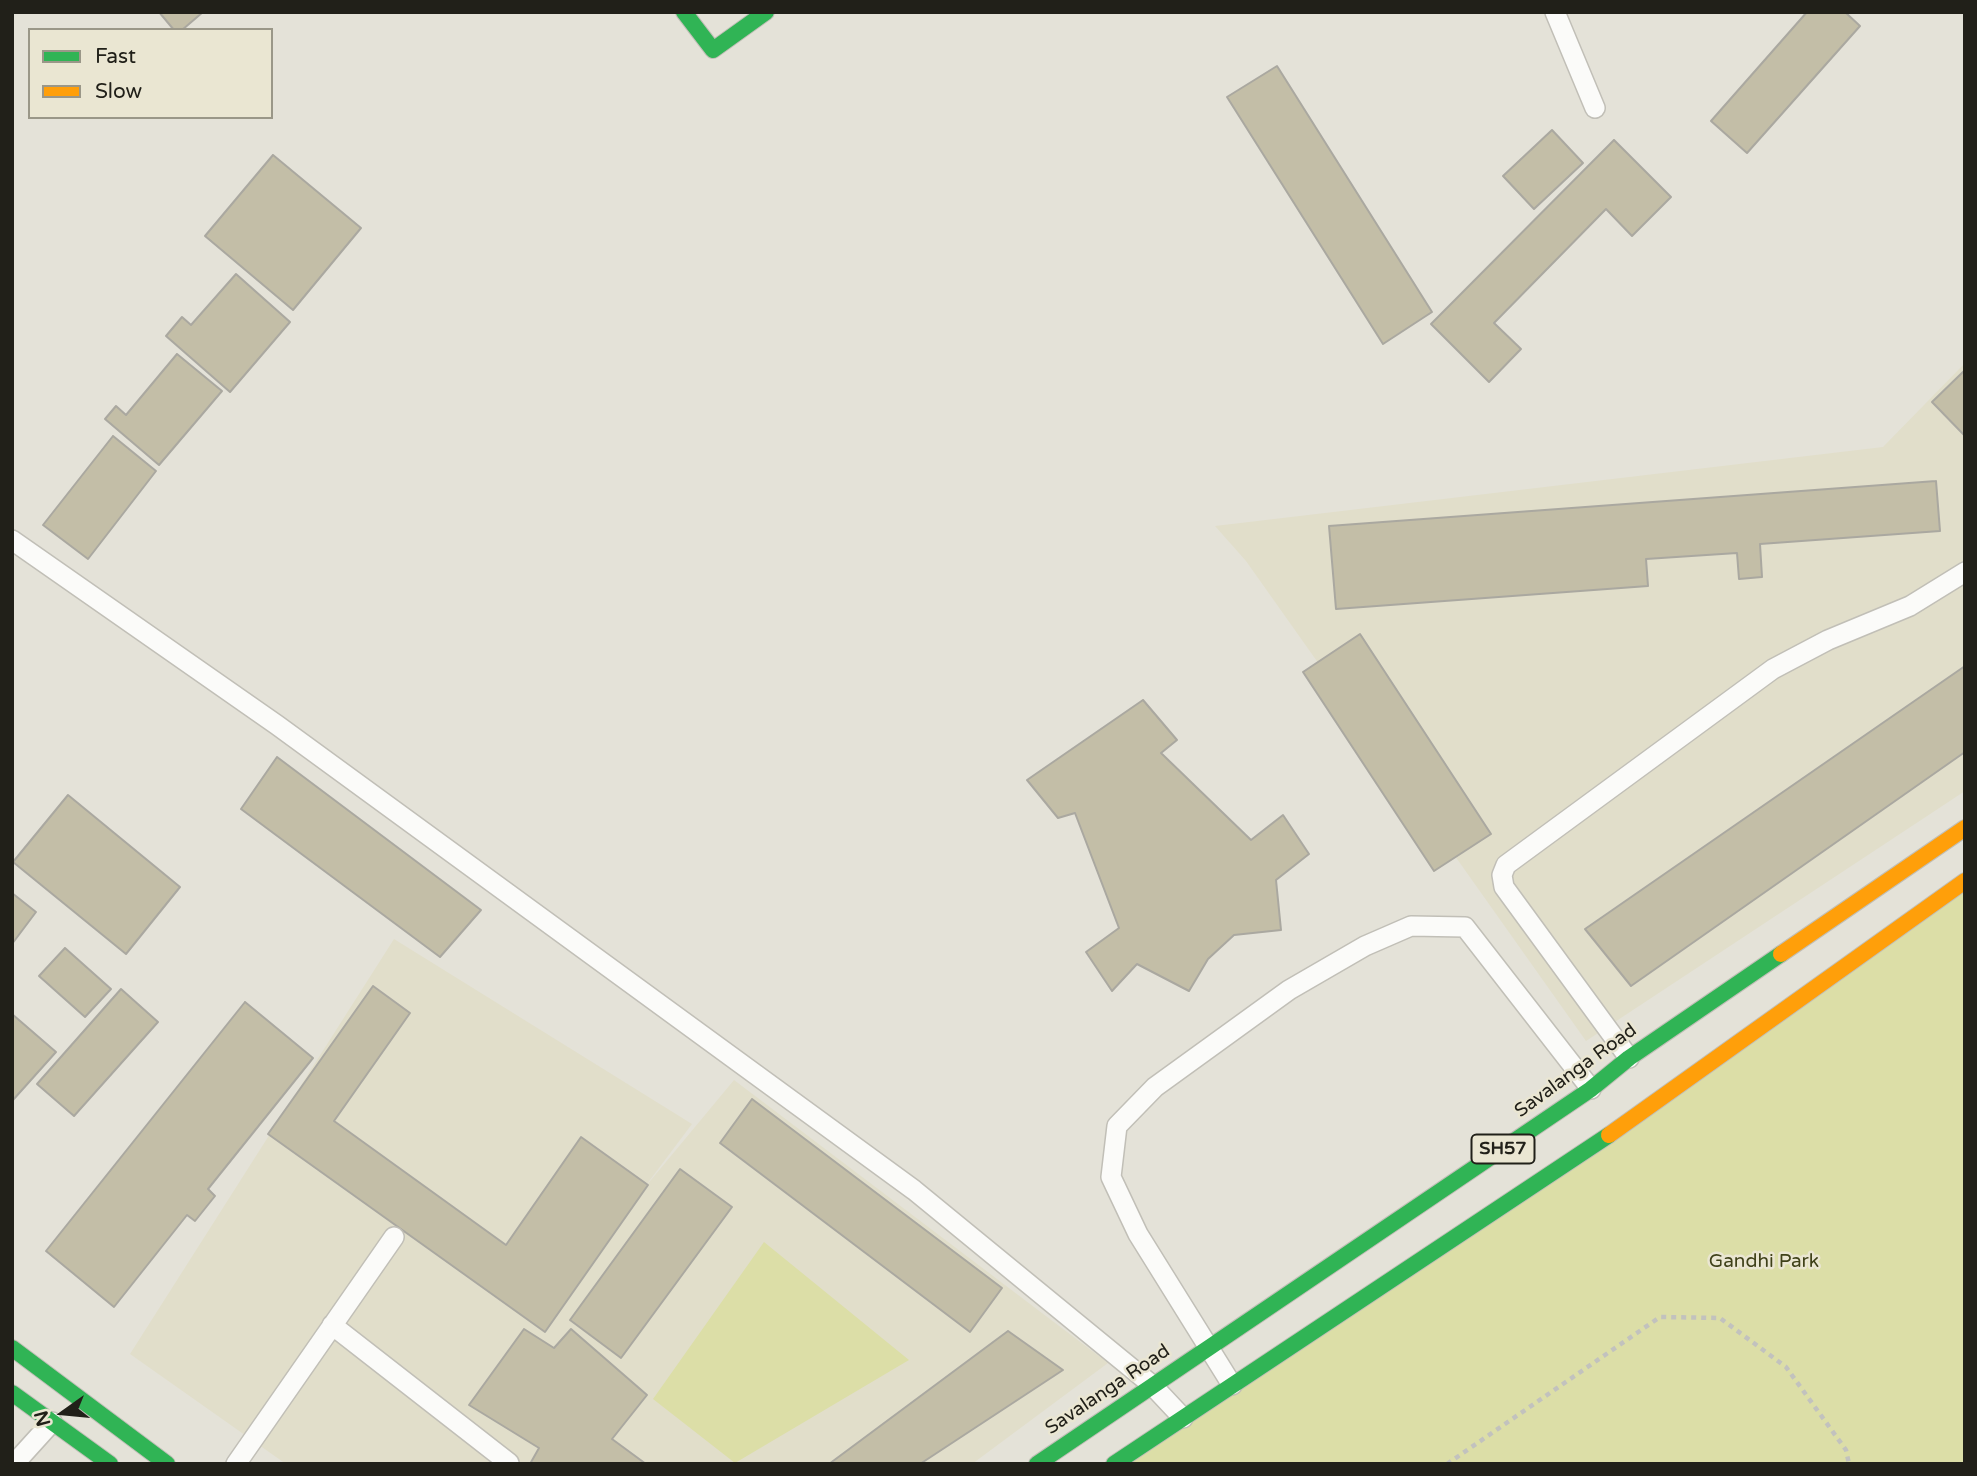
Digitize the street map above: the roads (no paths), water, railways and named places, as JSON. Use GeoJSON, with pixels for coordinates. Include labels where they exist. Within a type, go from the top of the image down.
{"type":"FeatureCollection","features":[{"type":"Feature","properties":{"kind":"main road"},"geometry":{"type":"LineString","coordinates":[[684,12],[713,50],[766,12]]}},
{"type":"Feature","properties":{"kind":"main road","name":"Savalanga Road"},"geometry":{"type":"LineString","coordinates":[[1037,1464],[1591,1089],[1629,1058],[1965,828]]}},
{"type":"Feature","properties":{"kind":"main road","name":"SH57"},"geometry":{"type":"LineString","coordinates":[[1114,1464],[1609,1135],[1965,881]]}},
{"type":"Feature","properties":{"kind":"main road"},"geometry":{"type":"LineString","coordinates":[[12,1348],[167,1464]]}},
{"type":"Feature","properties":{"kind":"main road"},"geometry":{"type":"LineString","coordinates":[[12,1393],[110,1464]]}},
{"type":"Feature","properties":{"kind":"lane"},"geometry":{"type":"LineString","coordinates":[[1555,12],[1595,108]]}},
{"type":"Feature","properties":{"kind":"lane"},"geometry":{"type":"LineString","coordinates":[[12,540],[278,725],[914,1190],[1152,1385],[1183,1418]]}},
{"type":"Feature","properties":{"kind":"lane"},"geometry":{"type":"LineString","coordinates":[[1629,1058],[1504,887],[1502,875],[1506,864],[1773,669],[1828,640],[1910,606],[1965,572]]}},
{"type":"Feature","properties":{"kind":"lane"},"geometry":{"type":"LineString","coordinates":[[1232,1385],[1138,1234],[1111,1177],[1117,1126],[1155,1087],[1289,990],[1365,946],[1411,926],[1465,927],[1591,1089]]}},
{"type":"Feature","properties":{"kind":"lane"},"geometry":{"type":"LineString","coordinates":[[236,1464],[394,1237]]}},
{"type":"Feature","properties":{"kind":"lane"},"geometry":{"type":"LineString","coordinates":[[332,1325],[509,1463]]}},
{"type":"Feature","properties":{"kind":"lane"},"geometry":{"type":"LineString","coordinates":[[14,1464],[52,1422]]}},
{"type":"Feature","properties":{"kind":"park label","name":"Gandhi Park"},"geometry":{"type":"Point","coordinates":[1764,1262]}}]}
